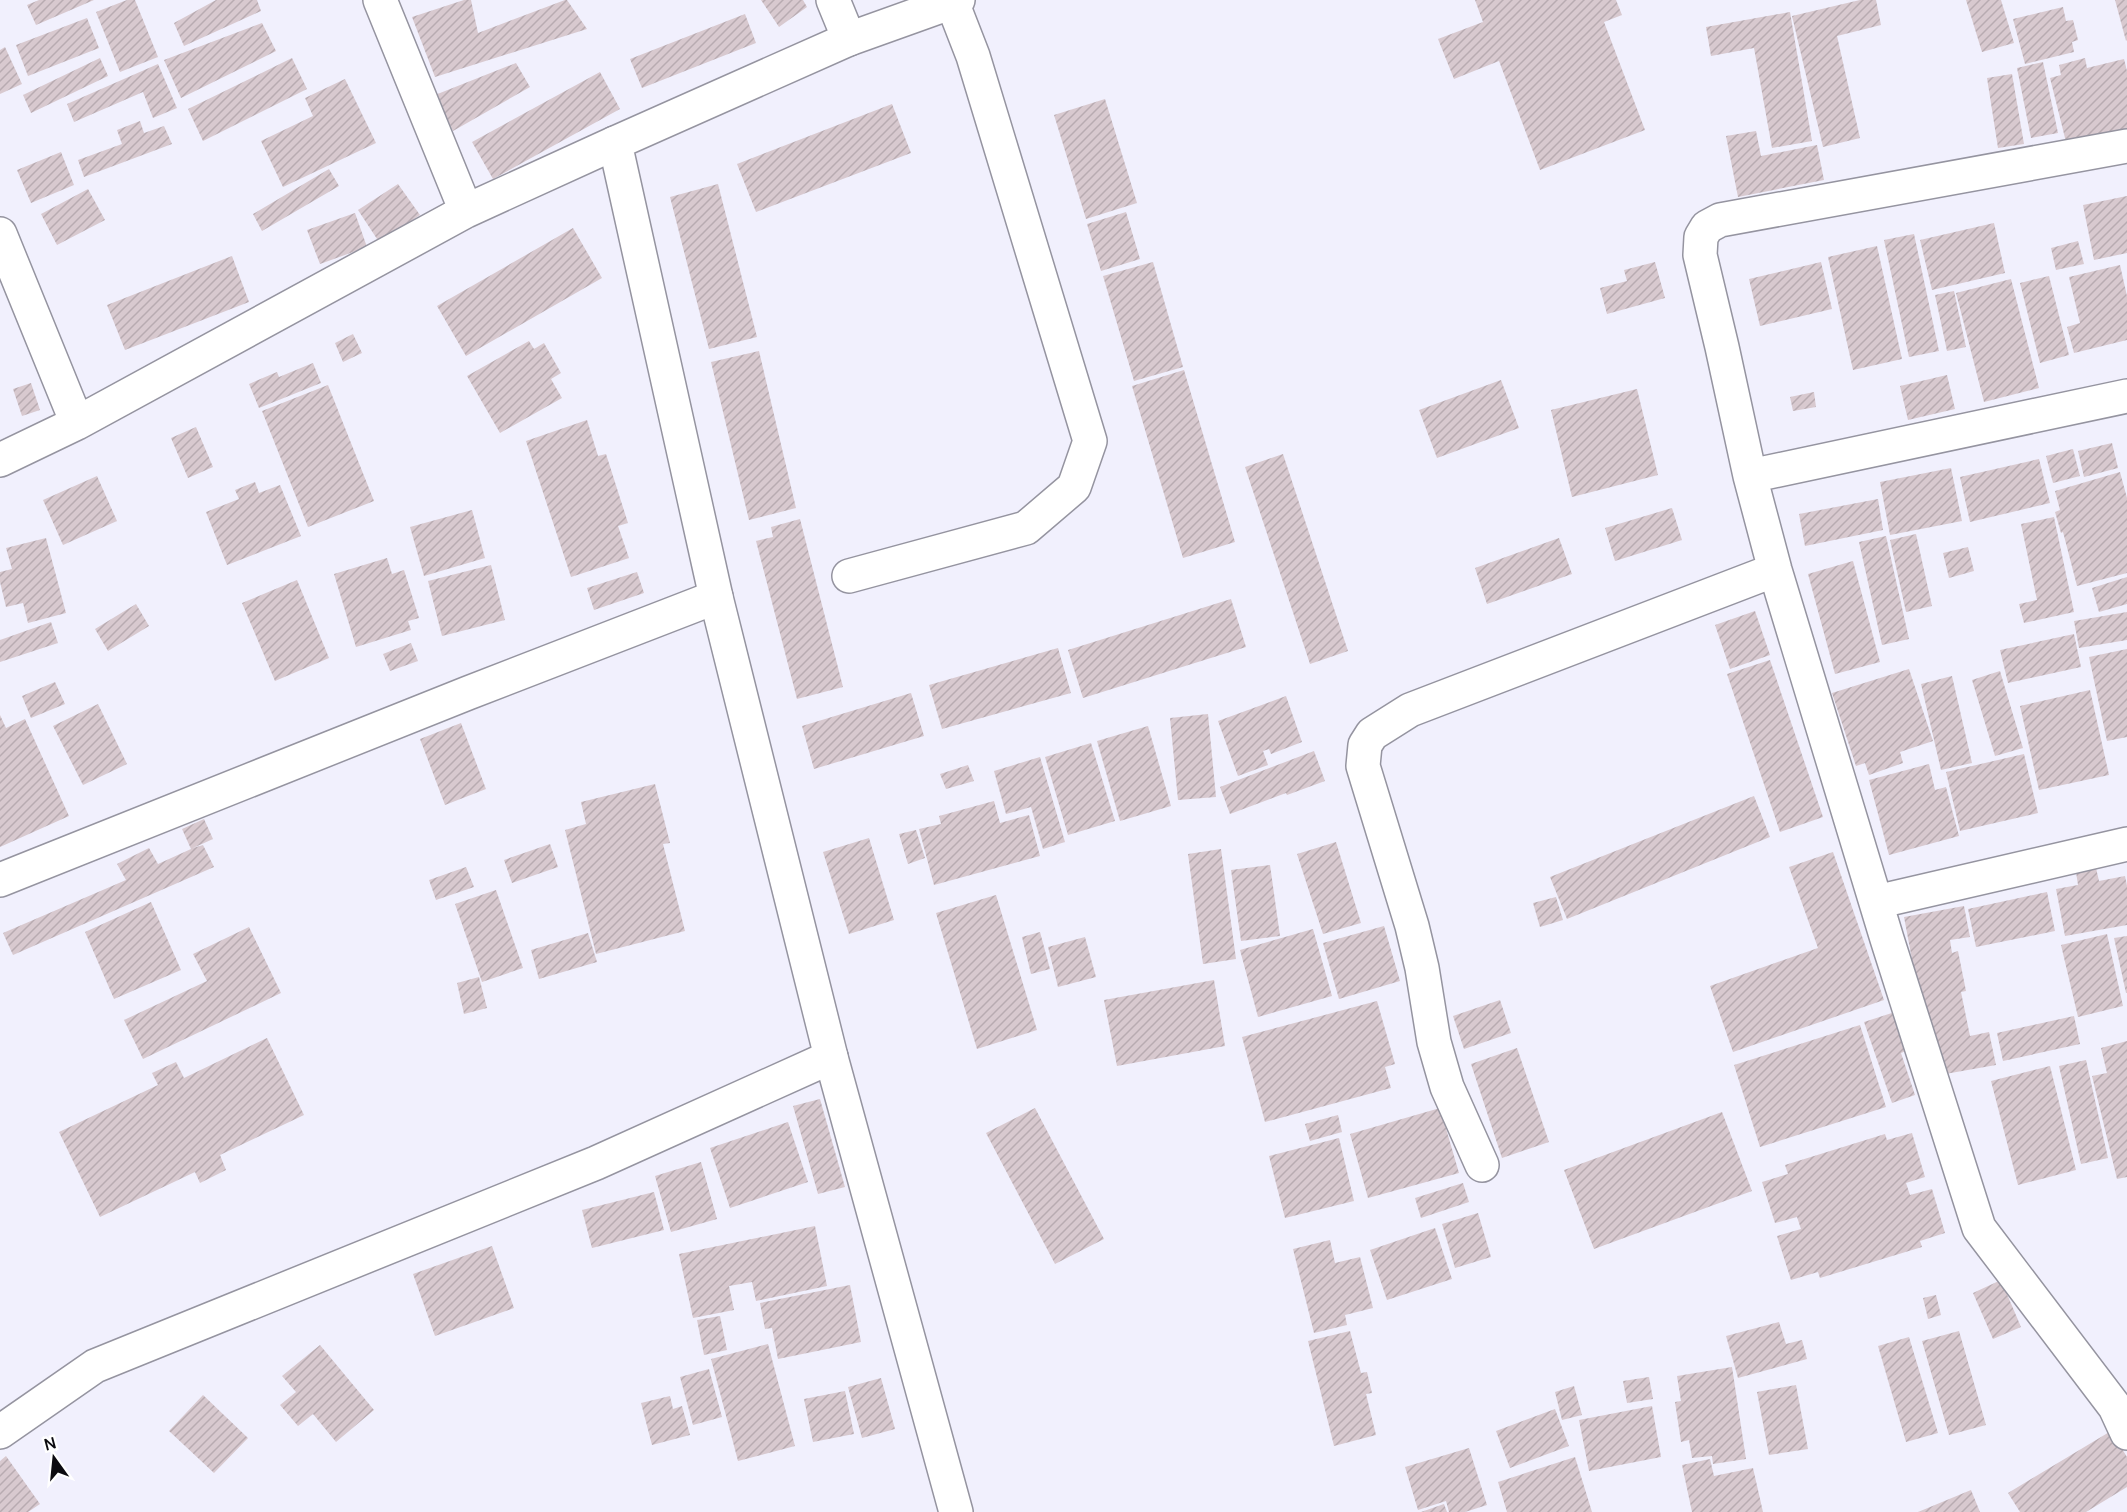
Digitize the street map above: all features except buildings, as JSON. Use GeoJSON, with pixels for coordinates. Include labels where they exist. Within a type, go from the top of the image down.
{"type":"FeatureCollection","features":[{"type":"Feature","properties":{"kind":"street"},"geometry":{"type":"LineString","coordinates":[[380,0],[466,211]]}},
{"type":"Feature","properties":{"kind":"street"},"geometry":{"type":"LineString","coordinates":[[833,0],[849,39]]}},
{"type":"Feature","properties":{"kind":"street"},"geometry":{"type":"LineString","coordinates":[[0,460],[77,423],[466,211],[849,39],[955,1],[1090,441],[1074,487],[1026,528],[849,576]]}},
{"type":"Feature","properties":{"kind":"street"},"geometry":{"type":"LineString","coordinates":[[615,143],[716,597],[831,1057],[956,1512]]}},
{"type":"Feature","properties":{"kind":"street"},"geometry":{"type":"LineString","coordinates":[[2127,146],[1719,220],[1707,227],[1701,237],[1700,255],[1750,476],[1776,570],[1876,902],[1979,1228],[2115,1407],[2127,1433]]}},
{"type":"Feature","properties":{"kind":"street"},"geometry":{"type":"LineString","coordinates":[[0,234],[77,423]]}},
{"type":"Feature","properties":{"kind":"street"},"geometry":{"type":"LineString","coordinates":[[1750,476],[2127,396]]}},
{"type":"Feature","properties":{"kind":"street"},"geometry":{"type":"LineString","coordinates":[[1482,1165],[1447,1087],[1434,1042],[1422,968],[1412,926],[1363,765],[1365,745],[1372,734],[1410,710],[1776,570]]}},
{"type":"Feature","properties":{"kind":"street"},"geometry":{"type":"LineString","coordinates":[[0,880],[468,693],[716,597]]}},
{"type":"Feature","properties":{"kind":"street"},"geometry":{"type":"LineString","coordinates":[[1876,902],[2127,844]]}},
{"type":"Feature","properties":{"kind":"street"},"geometry":{"type":"LineString","coordinates":[[0,1432],[95,1366],[596,1162],[831,1057]]}}]}
